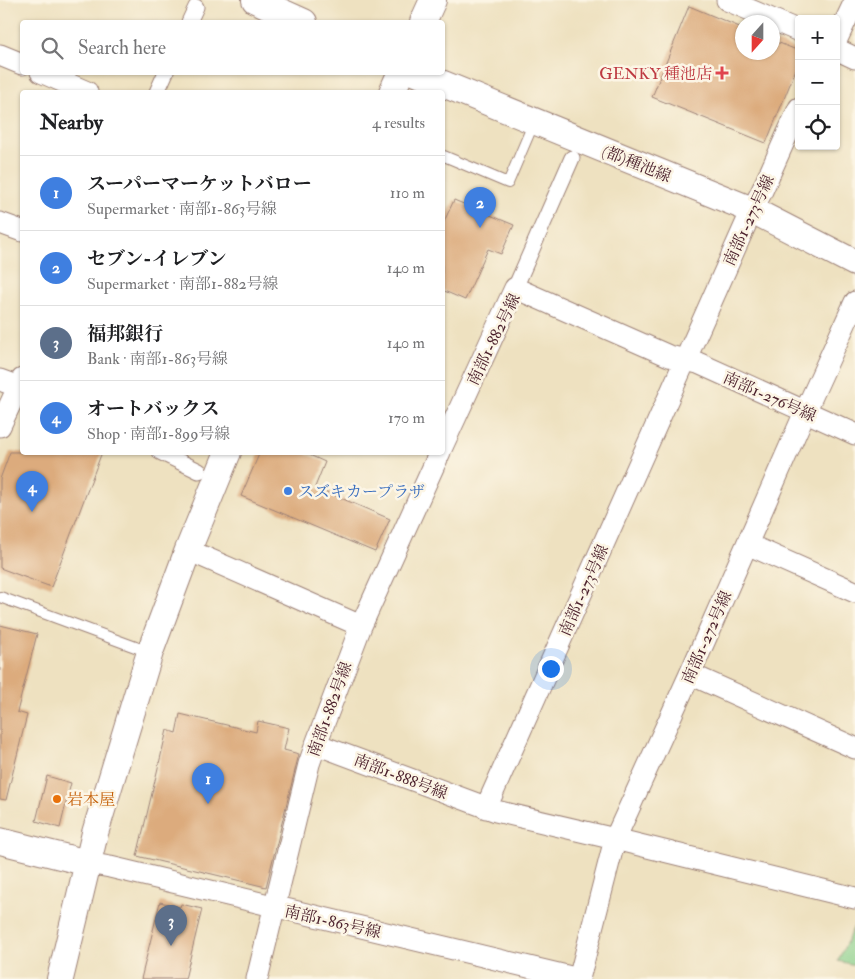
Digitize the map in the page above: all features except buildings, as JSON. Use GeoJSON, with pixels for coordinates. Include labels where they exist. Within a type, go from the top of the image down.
{"type":"FeatureCollection","features":[{"type":"Feature","properties":{"kind":"street"},"geometry":{"type":"LineString","coordinates":[[255,0],[300,20]]}},
{"type":"Feature","properties":{"kind":"street"},"geometry":{"type":"LineString","coordinates":[[424,20],[433,0]]}},
{"type":"Feature","properties":{"kind":"street"},"geometry":{"type":"LineString","coordinates":[[727,0],[795,30]]}},
{"type":"Feature","properties":{"kind":"street"},"geometry":{"type":"LineString","coordinates":[[840,33],[855,1]]}},
{"type":"Feature","properties":{"kind":"street"},"geometry":{"type":"LineString","coordinates":[[190,20],[196,7]]}},
{"type":"Feature","properties":{"kind":"street"},"geometry":{"type":"LineString","coordinates":[[840,51],[855,58]]}},
{"type":"Feature","properties":{"kind":"street"},"geometry":{"type":"LineString","coordinates":[[0,55],[20,63]]}},
{"type":"Feature","properties":{"kind":"street"},"geometry":{"type":"LineString","coordinates":[[48,75],[83,90]]}},
{"type":"Feature","properties":{"kind":"street"},"geometry":{"type":"LineString","coordinates":[[158,90],[165,75]]}},
{"type":"Feature","properties":{"kind":"street"},"geometry":{"type":"LineString","coordinates":[[393,90],[400,75]]}},
{"type":"Feature","properties":{"kind":"street","name":"(都)種池線"},"geometry":{"type":"LineString","coordinates":[[421,75],[752,210],[855,263]]}},
{"type":"Feature","properties":{"kind":"street","name":"南部1-273号線"},"geometry":{"type":"LineString","coordinates":[[486,808],[795,117]]}},
{"type":"Feature","properties":{"kind":"street"},"geometry":{"type":"LineString","coordinates":[[515,288],[572,158]]}},
{"type":"Feature","properties":{"kind":"street"},"geometry":{"type":"LineString","coordinates":[[0,223],[20,230]]}},
{"type":"Feature","properties":{"kind":"street","name":"南部1-882号線"},"geometry":{"type":"LineString","coordinates":[[445,440],[515,288],[669,356],[685,360]]}},
{"type":"Feature","properties":{"kind":"street","name":"南部1-272号線"},"geometry":{"type":"LineString","coordinates":[[579,979],[615,839],[855,302]]}},
{"type":"Feature","properties":{"kind":"street","name":"南部1-276号線"},"geometry":{"type":"LineString","coordinates":[[685,360],[698,363],[855,434]]}},
{"type":"Feature","properties":{"kind":"street"},"geometry":{"type":"LineString","coordinates":[[0,426],[16,384]]}},
{"type":"Feature","properties":{"kind":"street"},"geometry":{"type":"LineString","coordinates":[[166,455],[199,471]]}},
{"type":"Feature","properties":{"kind":"street"},"geometry":{"type":"LineString","coordinates":[[60,979],[88,863],[114,768],[150,652],[188,550],[227,455]]}},
{"type":"Feature","properties":{"kind":"street","name":"南部1-882号線"},"geometry":{"type":"LineString","coordinates":[[256,979],[309,764],[361,626],[439,455]]}},
{"type":"Feature","properties":{"kind":"street"},"geometry":{"type":"LineString","coordinates":[[747,544],[855,592]]}},
{"type":"Feature","properties":{"kind":"street"},"geometry":{"type":"LineString","coordinates":[[188,550],[361,626]]}},
{"type":"Feature","properties":{"kind":"street"},"geometry":{"type":"LineString","coordinates":[[690,674],[855,748]]}},
{"type":"Feature","properties":{"kind":"street","name":"南部1-888号線"},"geometry":{"type":"LineString","coordinates":[[316,744],[486,808]]}},
{"type":"Feature","properties":{"kind":"street"},"geometry":{"type":"LineString","coordinates":[[486,808],[855,898]]}},
{"type":"Feature","properties":{"kind":"street"},"geometry":{"type":"LineString","coordinates":[[0,841],[88,863]]}},
{"type":"Feature","properties":{"kind":"street","name":"南部1-863号線"},"geometry":{"type":"LineString","coordinates":[[88,863],[579,979]]}},
{"type":"Feature","properties":{"kind":"lane"},"geometry":{"type":"LineString","coordinates":[[445,156],[508,183],[534,121]]}},
{"type":"Feature","properties":{"kind":"lane"},"geometry":{"type":"LineString","coordinates":[[0,597],[150,652]]}},
{"type":"Feature","properties":{"kind":"green space"},"geometry":{"type":"Polygon","coordinates":[[[855,924],[855,965],[838,961],[855,924]]]}},
{"type":"Feature","properties":{"kind":"place","name":"GENKY 種池店"},"geometry":{"type":"Point","coordinates":[722,73]}},
{"type":"Feature","properties":{"kind":"place","name":"セブン-イレブン"},"geometry":{"type":"Point","coordinates":[480,228]}},
{"type":"Feature","properties":{"kind":"place","name":"スズキカープラザ"},"geometry":{"type":"Point","coordinates":[288,491]}},
{"type":"Feature","properties":{"kind":"place","name":"オートバックス"},"geometry":{"type":"Point","coordinates":[32,512]}},
{"type":"Feature","properties":{"kind":"place","name":"岩本屋"},"geometry":{"type":"Point","coordinates":[57,799]}},
{"type":"Feature","properties":{"kind":"place","name":"スーパーマーケットバロー"},"geometry":{"type":"Point","coordinates":[208,804]}},
{"type":"Feature","properties":{"kind":"place","name":"福邦銀行"},"geometry":{"type":"Point","coordinates":[171,946]}}]}
